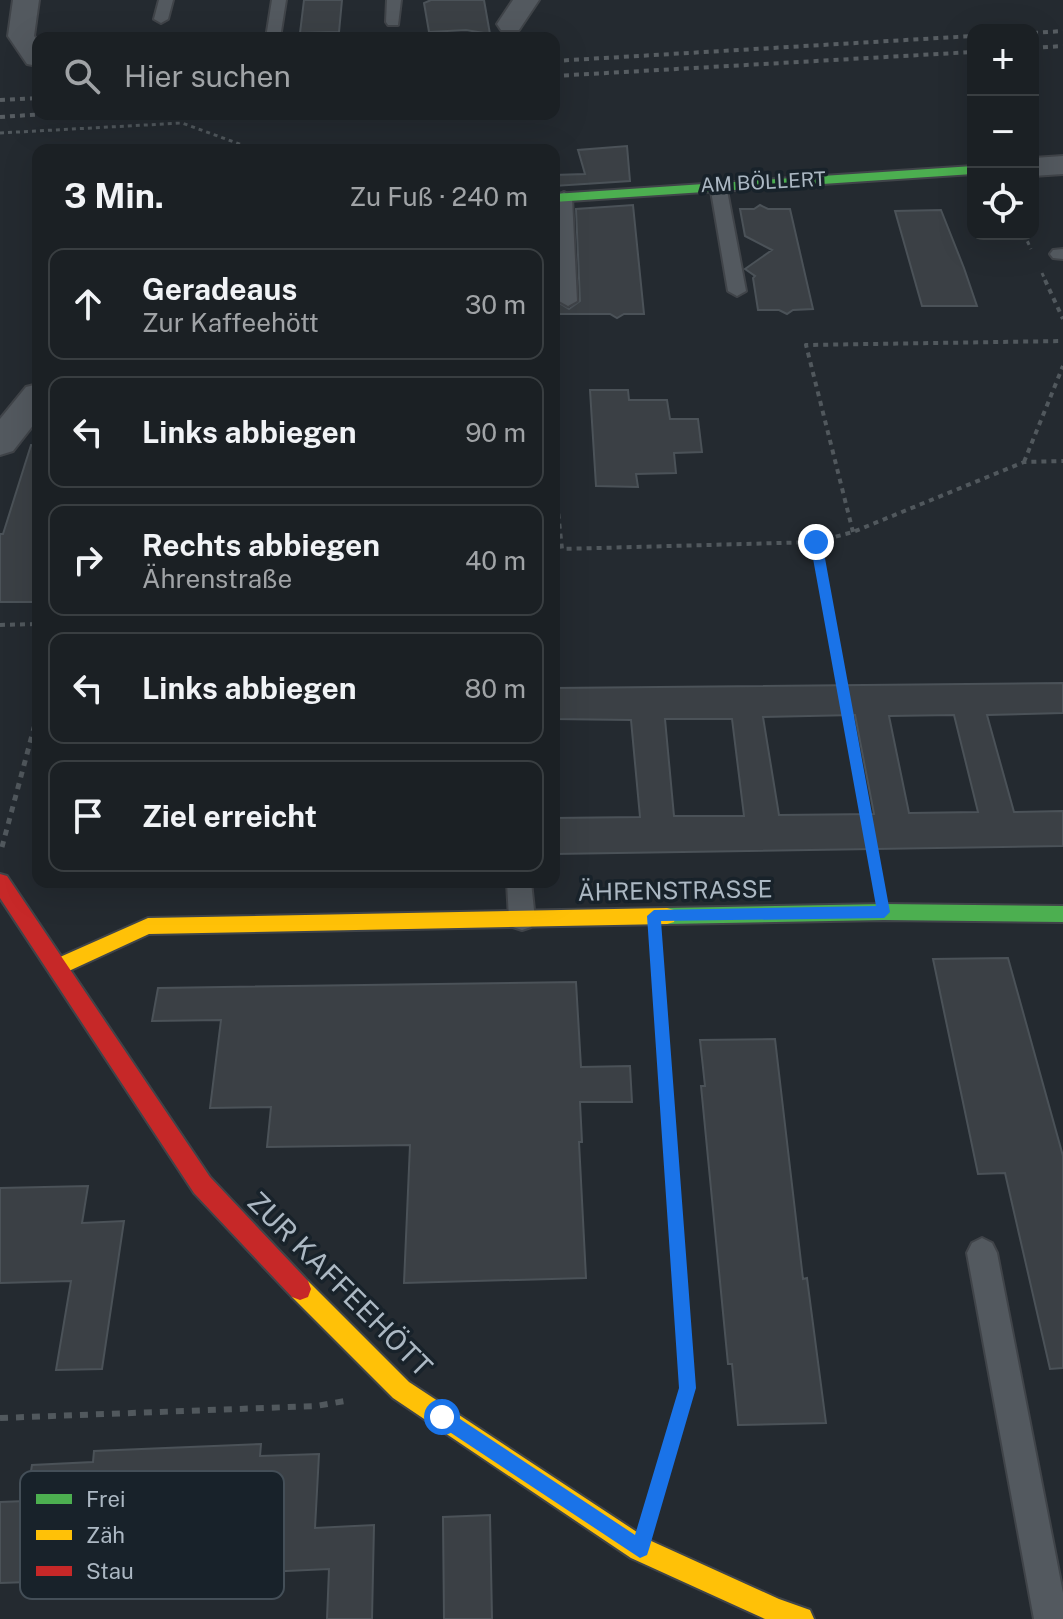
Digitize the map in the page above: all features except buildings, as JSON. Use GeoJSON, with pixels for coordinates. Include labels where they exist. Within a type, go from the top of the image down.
{"type":"FeatureCollection","features":[{"type":"Feature","properties":{"kind":"street"},"geometry":{"type":"LineString","coordinates":[[510,24],[526,0]]}},
{"type":"Feature","properties":{"kind":"street"},"geometry":{"type":"LineString","coordinates":[[16,6],[21,36],[32,52]]}},
{"type":"Feature","properties":{"kind":"street"},"geometry":{"type":"LineString","coordinates":[[1039,167],[1063,165]]}},
{"type":"Feature","properties":{"kind":"street","name":"AM BÖLLERT"},"geometry":{"type":"LineString","coordinates":[[560,197],[967,170]]}},
{"type":"Feature","properties":{"kind":"street"},"geometry":{"type":"LineString","coordinates":[[15,439],[32,406]]}},
{"type":"Feature","properties":{"kind":"street","name":"ZUR KAFFEEHÖTT"},"geometry":{"type":"LineString","coordinates":[[0,882],[202,1185],[307,1297],[401,1390],[640,1549],[776,1611],[801,1619]]}},
{"type":"Feature","properties":{"kind":"street","name":"ÄHRENSTRASSE"},"geometry":{"type":"LineString","coordinates":[[58,967],[148,926],[884,912],[1063,914]]}},
{"type":"Feature","properties":{"kind":"lane"},"geometry":{"type":"LineString","coordinates":[[161,19],[166,0]]}},
{"type":"Feature","properties":{"kind":"lane"},"geometry":{"type":"LineString","coordinates":[[274,32],[279,0]]}},
{"type":"Feature","properties":{"kind":"lane"},"geometry":{"type":"LineString","coordinates":[[393,22],[394,0]]}},
{"type":"Feature","properties":{"kind":"lane"},"geometry":{"type":"LineString","coordinates":[[718,185],[737,291]]}},
{"type":"Feature","properties":{"kind":"lane"},"geometry":{"type":"LineString","coordinates":[[560,209],[568,301]]}},
{"type":"Feature","properties":{"kind":"lane"},"geometry":{"type":"LineString","coordinates":[[519,888],[522,919]]}},
{"type":"Feature","properties":{"kind":"lane"},"geometry":{"type":"LineString","coordinates":[[982,1253],[1051,1619]]}},
{"type":"Feature","properties":{"kind":"path"},"geometry":{"type":"LineString","coordinates":[[0,133],[182,123],[240,144]]}},
{"type":"Feature","properties":{"kind":"path"},"geometry":{"type":"LineString","coordinates":[[853,532],[806,345],[1063,341]]}},
{"type":"Feature","properties":{"kind":"path"},"geometry":{"type":"LineString","coordinates":[[1024,462],[1063,366]]}},
{"type":"Feature","properties":{"kind":"path"},"geometry":{"type":"LineString","coordinates":[[560,530],[562,549],[816,542],[853,532],[1024,462],[1063,461]]}},
{"type":"Feature","properties":{"kind":"path"},"geometry":{"type":"LineString","coordinates":[[816,542],[884,912]]}},
{"type":"Feature","properties":{"kind":"path"},"geometry":{"type":"LineString","coordinates":[[0,625],[32,624]]}},
{"type":"Feature","properties":{"kind":"path"},"geometry":{"type":"LineString","coordinates":[[0,854],[32,735]]}},
{"type":"Feature","properties":{"kind":"path"},"geometry":{"type":"LineString","coordinates":[[640,1549],[687,1388],[654,916]]}},
{"type":"Feature","properties":{"kind":"path"},"geometry":{"type":"LineString","coordinates":[[0,1418],[316,1406],[401,1390]]}},
{"type":"Feature","properties":{"kind":"railway"},"geometry":{"type":"LineString","coordinates":[[1039,33],[1063,31]]}},
{"type":"Feature","properties":{"kind":"railway"},"geometry":{"type":"LineString","coordinates":[[560,61],[967,36]]}},
{"type":"Feature","properties":{"kind":"railway"},"geometry":{"type":"LineString","coordinates":[[1039,48],[1063,46]]}},
{"type":"Feature","properties":{"kind":"railway"},"geometry":{"type":"LineString","coordinates":[[560,76],[967,52]]}},
{"type":"Feature","properties":{"kind":"railway"},"geometry":{"type":"LineString","coordinates":[[0,100],[32,98]]}},
{"type":"Feature","properties":{"kind":"railway"},"geometry":{"type":"LineString","coordinates":[[0,117],[32,115]]}},
{"type":"Feature","properties":{"kind":"traffic: fast"},"geometry":{"type":"LineString","coordinates":[[560,198],[967,170]]}},
{"type":"Feature","properties":{"kind":"traffic: fast"},"geometry":{"type":"LineString","coordinates":[[667,916],[884,912],[1063,914]]}},
{"type":"Feature","properties":{"kind":"traffic: slow"},"geometry":{"type":"LineString","coordinates":[[58,967],[148,926],[667,916]]}},
{"type":"Feature","properties":{"kind":"traffic: slow"},"geometry":{"type":"LineString","coordinates":[[300,1289],[401,1390],[640,1549],[776,1611],[801,1619]]}},
{"type":"Feature","properties":{"kind":"traffic: jam"},"geometry":{"type":"LineString","coordinates":[[0,882],[202,1185],[300,1289]]}},
{"type":"Feature","properties":{"kind":"route"},"geometry":{"type":"LineString","coordinates":[[442,1417],[640,1549],[687,1388],[654,916],[884,912],[816,542]]}}]}
